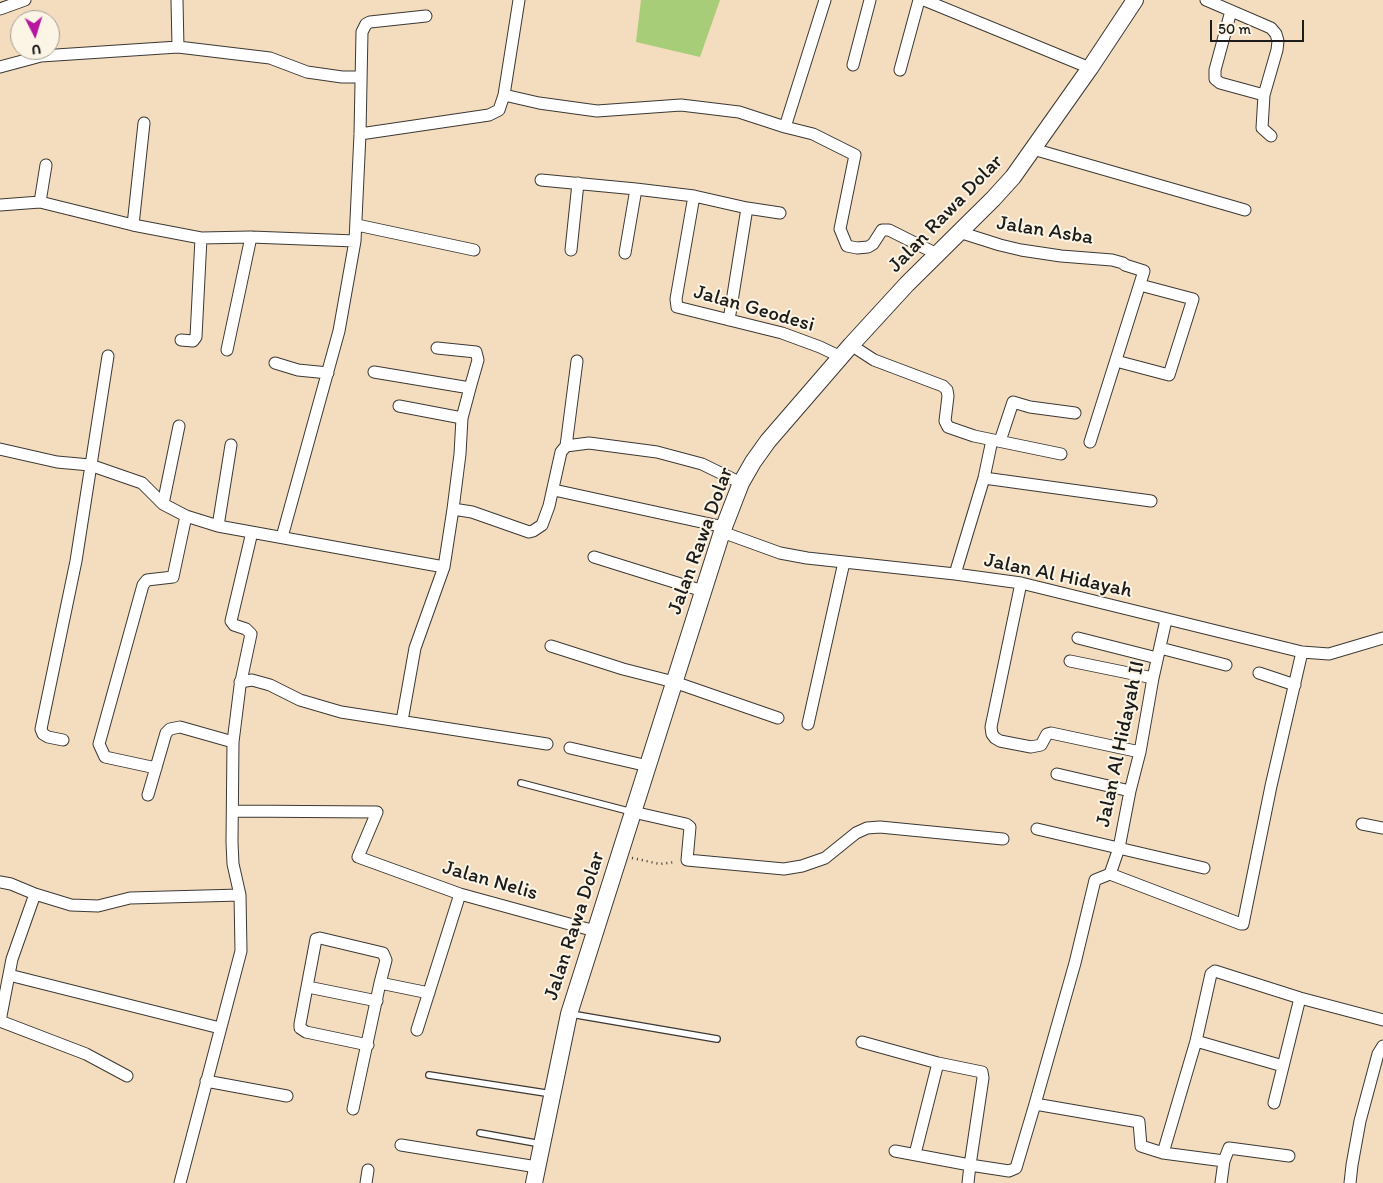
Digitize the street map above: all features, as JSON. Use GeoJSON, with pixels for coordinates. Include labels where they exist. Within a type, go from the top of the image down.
{"type":"FeatureCollection","features":[{"type":"Feature","properties":{"kind":"street"},"geometry":{"type":"LineString","coordinates":[[0,9],[25,0]]}},
{"type":"Feature","properties":{"kind":"street"},"geometry":{"type":"LineString","coordinates":[[177,0],[178,47]]}},
{"type":"Feature","properties":{"kind":"street"},"geometry":{"type":"LineString","coordinates":[[360,134],[489,115],[499,110],[504,95],[519,0]]}},
{"type":"Feature","properties":{"kind":"street"},"geometry":{"type":"LineString","coordinates":[[785,127],[825,0]]}},
{"type":"Feature","properties":{"kind":"street"},"geometry":{"type":"LineString","coordinates":[[853,65],[870,0]]}},
{"type":"Feature","properties":{"kind":"street"},"geometry":{"type":"LineString","coordinates":[[900,70],[919,0]]}},
{"type":"Feature","properties":{"kind":"street"},"geometry":{"type":"LineString","coordinates":[[924,0],[1090,68]]}},
{"type":"Feature","properties":{"kind":"street","name":"Jalan Rawa Dolar"},"geometry":{"type":"LineString","coordinates":[[535,1175],[569,1014],[703,591],[741,482],[768,441],[846,351],[937,254],[1013,177],[1090,68],[1135,0]]}},
{"type":"Feature","properties":{"kind":"street"},"geometry":{"type":"LineString","coordinates":[[1206,0],[1271,28],[1276,34],[1278,41],[1264,95],[1262,128],[1271,136]]}},
{"type":"Feature","properties":{"kind":"street"},"geometry":{"type":"LineString","coordinates":[[1231,11],[1215,70],[1215,79],[1220,83],[1264,95]]}},
{"type":"Feature","properties":{"kind":"street"},"geometry":{"type":"LineString","coordinates":[[282,537],[339,331],[355,241],[362,32],[366,24],[370,22],[426,16]]}},
{"type":"Feature","properties":{"kind":"street"},"geometry":{"type":"LineString","coordinates":[[0,67],[41,56],[178,47],[270,58],[307,72],[342,77],[361,77]]}},
{"type":"Feature","properties":{"kind":"street"},"geometry":{"type":"LineString","coordinates":[[504,95],[539,103],[597,111],[680,105],[739,112],[813,134],[855,155],[840,229],[847,246],[868,247],[873,244],[882,230],[889,230],[937,254]]}},
{"type":"Feature","properties":{"kind":"street"},"geometry":{"type":"LineString","coordinates":[[133,225],[144,123]]}},
{"type":"Feature","properties":{"kind":"street"},"geometry":{"type":"LineString","coordinates":[[1032,149],[1245,210]]}},
{"type":"Feature","properties":{"kind":"street"},"geometry":{"type":"LineString","coordinates":[[40,202],[46,165]]}},
{"type":"Feature","properties":{"kind":"street"},"geometry":{"type":"LineString","coordinates":[[541,180],[636,188],[694,196],[780,213]]}},
{"type":"Feature","properties":{"kind":"street"},"geometry":{"type":"LineString","coordinates":[[570,250],[578,183]]}},
{"type":"Feature","properties":{"kind":"street"},"geometry":{"type":"LineString","coordinates":[[625,253],[636,188]]}},
{"type":"Feature","properties":{"kind":"street","name":"Jalan Geodesi"},"geometry":{"type":"LineString","coordinates":[[694,196],[676,305],[782,333],[820,347],[846,351],[943,386],[947,390],[948,396],[945,421],[948,427],[996,441]]}},
{"type":"Feature","properties":{"kind":"street"},"geometry":{"type":"LineString","coordinates":[[0,205],[40,202],[133,225],[201,238],[251,237],[355,241]]}},
{"type":"Feature","properties":{"kind":"street"},"geometry":{"type":"LineString","coordinates":[[728,320],[747,208]]}},
{"type":"Feature","properties":{"kind":"street"},"geometry":{"type":"LineString","coordinates":[[357,226],[474,250]]}},
{"type":"Feature","properties":{"kind":"street","name":"Jalan Asba"},"geometry":{"type":"LineString","coordinates":[[959,232],[1021,250],[1060,256],[1112,260],[1123,263],[1125,266],[1144,271],[1140,285]]}},
{"type":"Feature","properties":{"kind":"street"},"geometry":{"type":"LineString","coordinates":[[227,350],[251,237]]}},
{"type":"Feature","properties":{"kind":"street"},"geometry":{"type":"LineString","coordinates":[[181,340],[193,340],[196,337],[201,238]]}},
{"type":"Feature","properties":{"kind":"street"},"geometry":{"type":"LineString","coordinates":[[1090,442],[1140,285],[1193,299],[1168,375],[1116,361]]}},
{"type":"Feature","properties":{"kind":"street"},"geometry":{"type":"LineString","coordinates":[[402,721],[415,648],[444,566],[460,454],[462,418],[478,360],[476,352],[437,348]]}},
{"type":"Feature","properties":{"kind":"street"},"geometry":{"type":"LineString","coordinates":[[63,740],[48,737],[43,734],[41,729],[76,561],[108,356]]}},
{"type":"Feature","properties":{"kind":"street"},"geometry":{"type":"LineString","coordinates":[[453,509],[472,512],[529,532],[542,525],[550,506],[561,452],[566,446],[577,361]]}},
{"type":"Feature","properties":{"kind":"street"},"geometry":{"type":"LineString","coordinates":[[275,363],[298,370],[328,373]]}},
{"type":"Feature","properties":{"kind":"street"},"geometry":{"type":"LineString","coordinates":[[374,372],[470,388]]}},
{"type":"Feature","properties":{"kind":"street"},"geometry":{"type":"LineString","coordinates":[[955,574],[996,441],[1013,402],[1030,407],[1075,413]]}},
{"type":"Feature","properties":{"kind":"street"},"geometry":{"type":"LineString","coordinates":[[399,406],[462,418]]}},
{"type":"Feature","properties":{"kind":"street"},"geometry":{"type":"LineString","coordinates":[[163,504],[179,426]]}},
{"type":"Feature","properties":{"kind":"street"},"geometry":{"type":"LineString","coordinates":[[996,441],[1061,454]]}},
{"type":"Feature","properties":{"kind":"street"},"geometry":{"type":"LineString","coordinates":[[566,446],[589,443],[657,452],[702,464],[741,482]]}},
{"type":"Feature","properties":{"kind":"street"},"geometry":{"type":"LineString","coordinates":[[218,526],[231,445]]}},
{"type":"Feature","properties":{"kind":"street"},"geometry":{"type":"LineString","coordinates":[[0,449],[57,462],[90,465],[142,483],[163,504],[186,516],[218,526],[444,566]]}},
{"type":"Feature","properties":{"kind":"street"},"geometry":{"type":"LineString","coordinates":[[984,478],[1151,501]]}},
{"type":"Feature","properties":{"kind":"street","name":"Jalan Al Hidayah"},"geometry":{"type":"LineString","coordinates":[[554,490],[723,530],[780,553],[806,558],[1021,582],[1166,620],[1302,652],[1329,654],[1383,638]]}},
{"type":"Feature","properties":{"kind":"street"},"geometry":{"type":"LineString","coordinates":[[156,768],[105,756],[99,744],[143,584],[147,580],[173,577],[186,516]]}},
{"type":"Feature","properties":{"kind":"street"},"geometry":{"type":"LineString","coordinates":[[180,1183],[241,950],[240,895],[233,864],[233,742],[240,682],[251,634],[246,629],[234,625],[231,621],[252,532]]}},
{"type":"Feature","properties":{"kind":"street"},"geometry":{"type":"LineString","coordinates":[[594,557],[703,591]]}},
{"type":"Feature","properties":{"kind":"street"},"geometry":{"type":"LineString","coordinates":[[808,724],[844,562]]}},
{"type":"Feature","properties":{"kind":"street"},"geometry":{"type":"LineString","coordinates":[[1021,582],[991,727],[992,734],[1000,741],[1035,748],[1041,745],[1047,734],[1055,734],[1140,752]]}},
{"type":"Feature","properties":{"kind":"street","name":"Jalan Al Hidayah II"},"geometry":{"type":"LineString","coordinates":[[1110,874],[1119,848],[1166,620]]}},
{"type":"Feature","properties":{"kind":"street"},"geometry":{"type":"LineString","coordinates":[[1078,638],[1226,665]]}},
{"type":"Feature","properties":{"kind":"street"},"geometry":{"type":"LineString","coordinates":[[551,646],[623,669],[674,682],[778,718]]}},
{"type":"Feature","properties":{"kind":"street"},"geometry":{"type":"LineString","coordinates":[[895,1151],[1009,1171],[1016,1168],[1075,963],[1095,880],[1110,874],[1243,924],[1263,823],[1302,652]]}},
{"type":"Feature","properties":{"kind":"street"},"geometry":{"type":"LineString","coordinates":[[1070,661],[1153,678]]}},
{"type":"Feature","properties":{"kind":"street"},"geometry":{"type":"LineString","coordinates":[[1259,673],[1294,685]]}},
{"type":"Feature","properties":{"kind":"street"},"geometry":{"type":"LineString","coordinates":[[240,682],[252,680],[270,685],[300,700],[341,712],[547,744]]}},
{"type":"Feature","properties":{"kind":"street"},"geometry":{"type":"LineString","coordinates":[[148,795],[166,733],[173,728],[180,727],[233,742]]}},
{"type":"Feature","properties":{"kind":"street"},"geometry":{"type":"LineString","coordinates":[[570,748],[648,766]]}},
{"type":"Feature","properties":{"kind":"street"},"geometry":{"type":"LineString","coordinates":[[1058,774],[1130,791]]}},
{"type":"Feature","properties":{"kind":"street","name":"Jalan Nelis"},"geometry":{"type":"LineString","coordinates":[[233,811],[377,812],[358,857],[460,894],[595,931]]}},
{"type":"Feature","properties":{"kind":"street"},"geometry":{"type":"LineString","coordinates":[[633,812],[690,826],[687,860],[784,869],[802,866],[825,858],[856,833],[868,828],[880,827],[1003,838]]}},
{"type":"Feature","properties":{"kind":"street"},"geometry":{"type":"LineString","coordinates":[[1362,824],[1383,828]]}},
{"type":"Feature","properties":{"kind":"street"},"geometry":{"type":"LineString","coordinates":[[1037,829],[1204,868]]}},
{"type":"Feature","properties":{"kind":"street"},"geometry":{"type":"LineString","coordinates":[[0,882],[71,905],[98,906],[130,898],[240,895]]}},
{"type":"Feature","properties":{"kind":"street"},"geometry":{"type":"LineString","coordinates":[[35,894],[12,960],[0,1021],[86,1054],[126,1076]]}},
{"type":"Feature","properties":{"kind":"street"},"geometry":{"type":"LineString","coordinates":[[417,1030],[460,894]]}},
{"type":"Feature","properties":{"kind":"street"},"geometry":{"type":"LineString","coordinates":[[353,1108],[368,1044],[380,983],[386,960],[384,953],[320,938],[316,939],[300,1028],[306,1032],[368,1044]]}},
{"type":"Feature","properties":{"kind":"street"},"geometry":{"type":"LineString","coordinates":[[1163,1153],[1196,1041],[1211,974],[1215,971],[1300,998],[1383,1020]]}},
{"type":"Feature","properties":{"kind":"street"},"geometry":{"type":"LineString","coordinates":[[9,974],[220,1028]]}},
{"type":"Feature","properties":{"kind":"street"},"geometry":{"type":"LineString","coordinates":[[380,983],[429,993]]}},
{"type":"Feature","properties":{"kind":"street"},"geometry":{"type":"LineString","coordinates":[[308,986],[377,1000]]}},
{"type":"Feature","properties":{"kind":"street"},"geometry":{"type":"LineString","coordinates":[[1274,1103],[1300,998]]}},
{"type":"Feature","properties":{"kind":"street"},"geometry":{"type":"LineString","coordinates":[[1196,1041],[1283,1066]]}},
{"type":"Feature","properties":{"kind":"street"},"geometry":{"type":"LineString","coordinates":[[862,1042],[938,1063],[982,1072],[983,1078],[968,1183]]}},
{"type":"Feature","properties":{"kind":"street"},"geometry":{"type":"LineString","coordinates":[[1350,1183],[1360,1121],[1381,1052]]}},
{"type":"Feature","properties":{"kind":"street"},"geometry":{"type":"LineString","coordinates":[[915,1154],[938,1063]]}},
{"type":"Feature","properties":{"kind":"street"},"geometry":{"type":"LineString","coordinates":[[206,1081],[287,1096]]}},
{"type":"Feature","properties":{"kind":"street"},"geometry":{"type":"LineString","coordinates":[[1035,1104],[1139,1122],[1142,1146],[1163,1153],[1224,1161]]}},
{"type":"Feature","properties":{"kind":"street"},"geometry":{"type":"LineString","coordinates":[[401,1145],[535,1175]]}},
{"type":"Feature","properties":{"kind":"street"},"geometry":{"type":"LineString","coordinates":[[1222,1183],[1224,1161],[1230,1148],[1289,1156]]}},
{"type":"Feature","properties":{"kind":"street"},"geometry":{"type":"LineString","coordinates":[[366,1183],[368,1170]]}},
{"type":"Feature","properties":{"kind":"lane"},"geometry":{"type":"LineString","coordinates":[[521,782],[633,812]]}},
{"type":"Feature","properties":{"kind":"lane"},"geometry":{"type":"LineString","coordinates":[[569,1014],[717,1039]]}},
{"type":"Feature","properties":{"kind":"lane"},"geometry":{"type":"LineString","coordinates":[[429,1075],[552,1094]]}},
{"type":"Feature","properties":{"kind":"lane"},"geometry":{"type":"LineString","coordinates":[[480,1133],[541,1144]]}},
{"type":"Feature","properties":{"kind":"path"},"geometry":{"type":"LineString","coordinates":[[629,857],[660,864],[687,860]]}},
{"type":"Feature","properties":{"kind":"green space"},"geometry":{"type":"Polygon","coordinates":[[[641,0],[720,0],[700,57],[636,42],[641,0]]]}}]}
